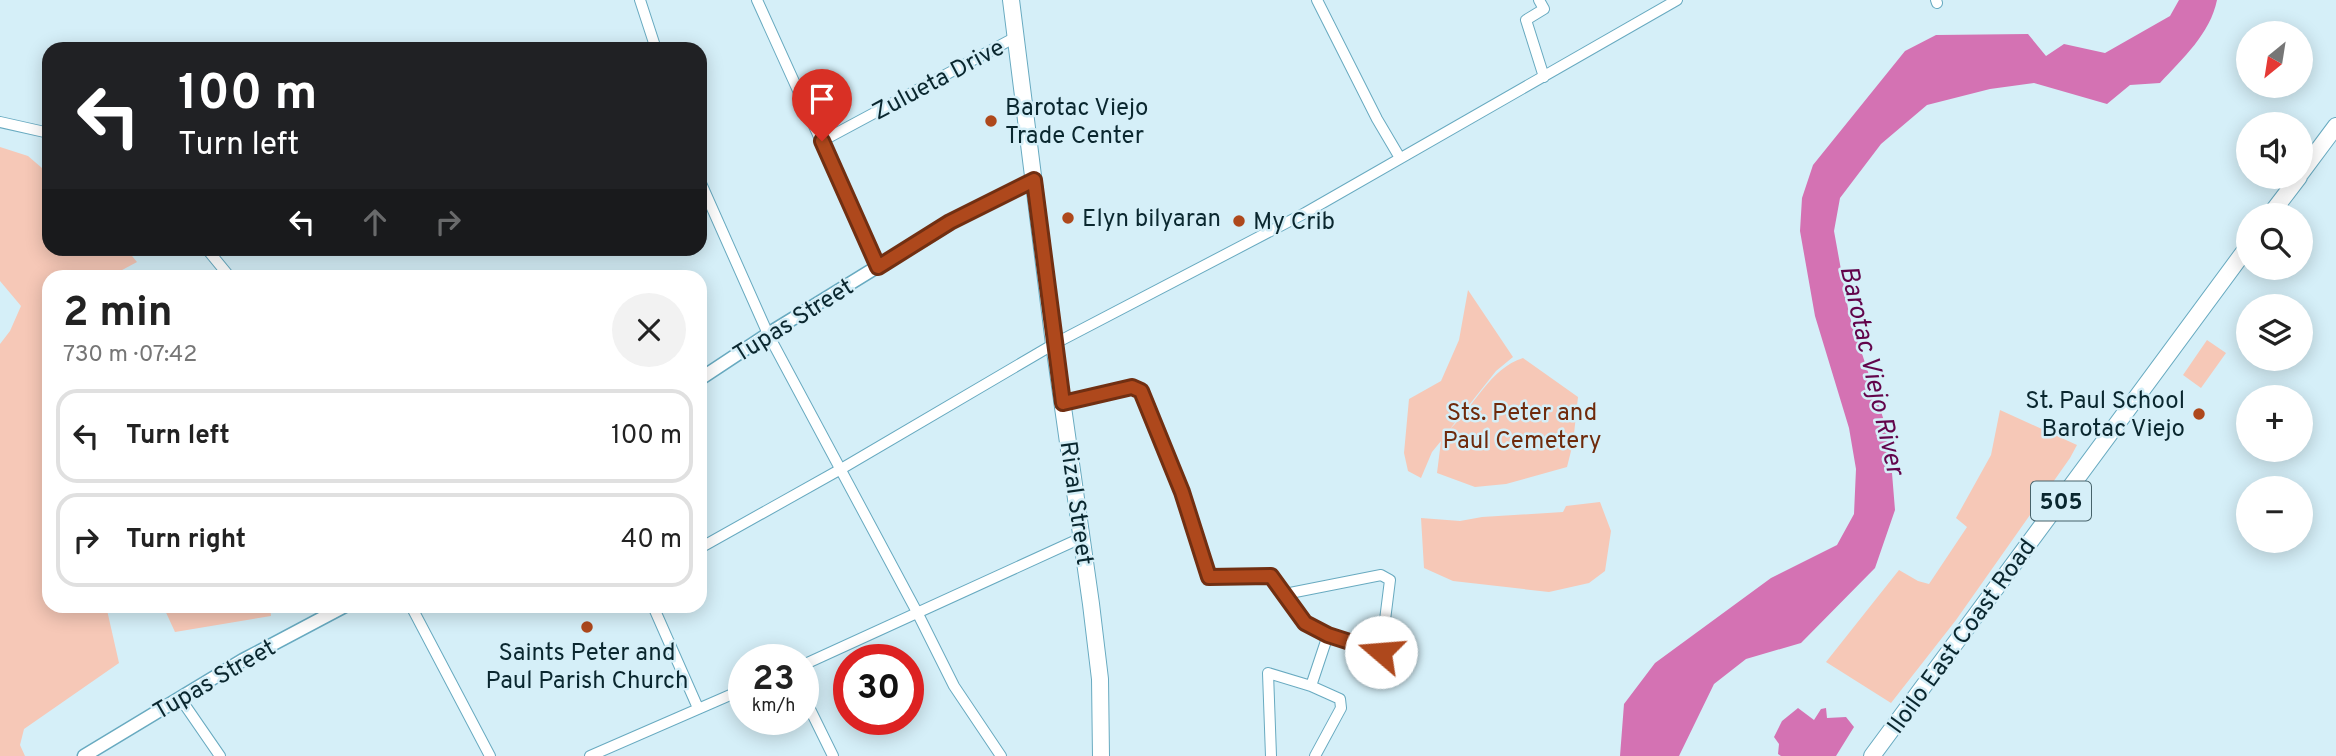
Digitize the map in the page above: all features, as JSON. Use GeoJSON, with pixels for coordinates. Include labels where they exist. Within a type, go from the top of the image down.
{"type":"FeatureCollection","features":[{"type":"Feature","properties":{"kind":"main road","name":"Rizal Street"},"geometry":{"type":"LineString","coordinates":[[1011,0],[1100,679],[1101,756]]}},
{"type":"Feature","properties":{"kind":"main road"},"geometry":{"type":"LineString","coordinates":[[2313,158],[2335,128]]}},
{"type":"Feature","properties":{"kind":"main road","name":"Iloilo East Coast Road"},"geometry":{"type":"LineString","coordinates":[[1872,756],[2236,263]]}},
{"type":"Feature","properties":{"kind":"street"},"geometry":{"type":"LineString","coordinates":[[640,0],[654,42]]}},
{"type":"Feature","properties":{"kind":"street"},"geometry":{"type":"LineString","coordinates":[[757,0],[878,267]]}},
{"type":"Feature","properties":{"kind":"street"},"geometry":{"type":"LineString","coordinates":[[1317,0],[1340,50],[1400,159]]}},
{"type":"Feature","properties":{"kind":"street"},"geometry":{"type":"LineString","coordinates":[[1539,0],[1544,9],[1526,20],[1544,77]]}},
{"type":"Feature","properties":{"kind":"street"},"geometry":{"type":"LineString","coordinates":[[707,544],[1054,344],[1306,213],[1677,0]]}},
{"type":"Feature","properties":{"kind":"street","name":"Zulueta Drive"},"geometry":{"type":"LineString","coordinates":[[822,141],[1016,37]]}},
{"type":"Feature","properties":{"kind":"street"},"geometry":{"type":"LineString","coordinates":[[0,122],[42,131]]}},
{"type":"Feature","properties":{"kind":"street","name":"Tupas Street"},"geometry":{"type":"LineString","coordinates":[[707,374],[950,222],[1034,180]]}},
{"type":"Feature","properties":{"kind":"street"},"geometry":{"type":"LineString","coordinates":[[707,197],[768,334],[954,686],[1001,756]]}},
{"type":"Feature","properties":{"kind":"street"},"geometry":{"type":"LineString","coordinates":[[213,256],[224,270]]}},
{"type":"Feature","properties":{"kind":"street"},"geometry":{"type":"LineString","coordinates":[[1063,403],[1132,387],[1141,391],[1182,492],[1209,577],[1271,576],[1305,623],[1328,635],[1381,652],[1390,579],[1381,575],[1285,594]]}},
{"type":"Feature","properties":{"kind":"street"},"geometry":{"type":"LineString","coordinates":[[819,658],[1081,538]]}},
{"type":"Feature","properties":{"kind":"street","name":"Tupas Street"},"geometry":{"type":"LineString","coordinates":[[85,756],[243,660],[332,613]]}},
{"type":"Feature","properties":{"kind":"street"},"geometry":{"type":"LineString","coordinates":[[415,613],[490,756]]}},
{"type":"Feature","properties":{"kind":"street"},"geometry":{"type":"LineString","coordinates":[[656,613],[698,708]]}},
{"type":"Feature","properties":{"kind":"street"},"geometry":{"type":"LineString","coordinates":[[1311,686],[1328,635]]}},
{"type":"Feature","properties":{"kind":"street"},"geometry":{"type":"LineString","coordinates":[[1271,756],[1268,673],[1311,686],[1340,699],[1341,708],[1315,756]]}},
{"type":"Feature","properties":{"kind":"street"},"geometry":{"type":"LineString","coordinates":[[590,756],[728,696]]}},
{"type":"Feature","properties":{"kind":"street"},"geometry":{"type":"LineString","coordinates":[[180,698],[220,756]]}},
{"type":"Feature","properties":{"kind":"street"},"geometry":{"type":"LineString","coordinates":[[819,726],[834,756]]}},
{"type":"Feature","properties":{"kind":"green space"},"geometry":{"type":"Polygon","coordinates":[[[0,147],[28,156],[42,168],[42,256],[132,256],[137,262],[122,270],[42,270],[42,613],[108,613],[119,663],[24,729],[20,745],[25,756],[0,756],[0,344],[10,331],[21,306],[0,281],[0,147]]]}},
{"type":"Feature","properties":{"kind":"green space","name":"Sts. Peter and Paul Cemetery"},"geometry":{"type":"Polygon","coordinates":[[[1468,290],[1513,357],[1496,371],[1450,429],[1501,370],[1523,358],[1578,397],[1573,443],[1567,467],[1506,484],[1475,487],[1437,473],[1441,441],[1432,452],[1421,478],[1408,471],[1404,453],[1409,399],[1441,381],[1459,340],[1468,290]]]}},
{"type":"Feature","properties":{"kind":"green space"},"geometry":{"type":"Polygon","coordinates":[[[2207,340],[2226,353],[2201,388],[2183,375],[2207,340]]]}},
{"type":"Feature","properties":{"kind":"green space"},"geometry":{"type":"Polygon","coordinates":[[[2000,410],[2077,445],[1956,620],[1891,703],[1826,662],[1899,570],[1929,584],[1967,527],[1956,518],[1991,455],[2000,410]]]}},
{"type":"Feature","properties":{"kind":"green space"},"geometry":{"type":"Polygon","coordinates":[[[1600,502],[1611,531],[1605,571],[1589,583],[1549,592],[1453,581],[1424,568],[1421,518],[1460,521],[1563,512],[1566,506],[1600,502]]]}},
{"type":"Feature","properties":{"kind":"green space"},"geometry":{"type":"Polygon","coordinates":[[[166,613],[271,613],[271,616],[175,632],[166,613]]]}},
{"type":"Feature","properties":{"kind":"shaded area"},"geometry":{"type":"Polygon","coordinates":[[[2179,0],[2217,0],[2202,35],[2160,83],[2130,85],[2107,104],[2034,83],[1990,89],[1927,105],[1881,144],[1840,198],[1834,231],[1849,314],[1889,436],[1895,510],[1875,568],[1801,643],[1746,659],[1714,684],[1679,756],[1620,756],[1624,704],[1655,663],[1771,578],[1837,545],[1854,514],[1856,469],[1849,428],[1815,316],[1800,231],[1802,198],[1813,165],[1905,51],[1936,35],[2028,34],[2046,56],[2064,44],[2105,53],[2170,16],[2179,0]]]}},
{"type":"Feature","properties":{"kind":"shaded area"},"geometry":{"type":"Polygon","coordinates":[[[1798,708],[1814,720],[1821,709],[1826,708],[1827,718],[1846,717],[1854,727],[1836,756],[1778,754],[1779,744],[1774,737],[1782,721],[1798,708]]]}},
{"type":"Feature","properties":{"kind":"place","name":"Barotac Viejo Trade Center"},"geometry":{"type":"Point","coordinates":[991,121]}},
{"type":"Feature","properties":{"kind":"place","name":"Elyn bilyaran"},"geometry":{"type":"Point","coordinates":[1068,218]}},
{"type":"Feature","properties":{"kind":"place","name":"My Crib"},"geometry":{"type":"Point","coordinates":[1239,221]}},
{"type":"Feature","properties":{"kind":"place","name":"St. Paul School Barotac Viejo"},"geometry":{"type":"Point","coordinates":[2199,414]}},
{"type":"Feature","properties":{"kind":"place","name":"Saints Peter and Paul Parish Church"},"geometry":{"type":"Point","coordinates":[587,627]}},
{"type":"Feature","properties":{"kind":"route"},"geometry":{"type":"LineString","coordinates":[[822,141],[878,267],[950,222],[1034,180],[1063,403],[1132,387],[1141,391],[1182,492],[1209,577],[1271,576],[1305,623],[1328,635],[1381,652]]}},
{"type":"Feature","properties":{"kind":"water label","name":"Barotac Viejo River"},"geometry":{"type":"Point","coordinates":[1873,370]}}]}
